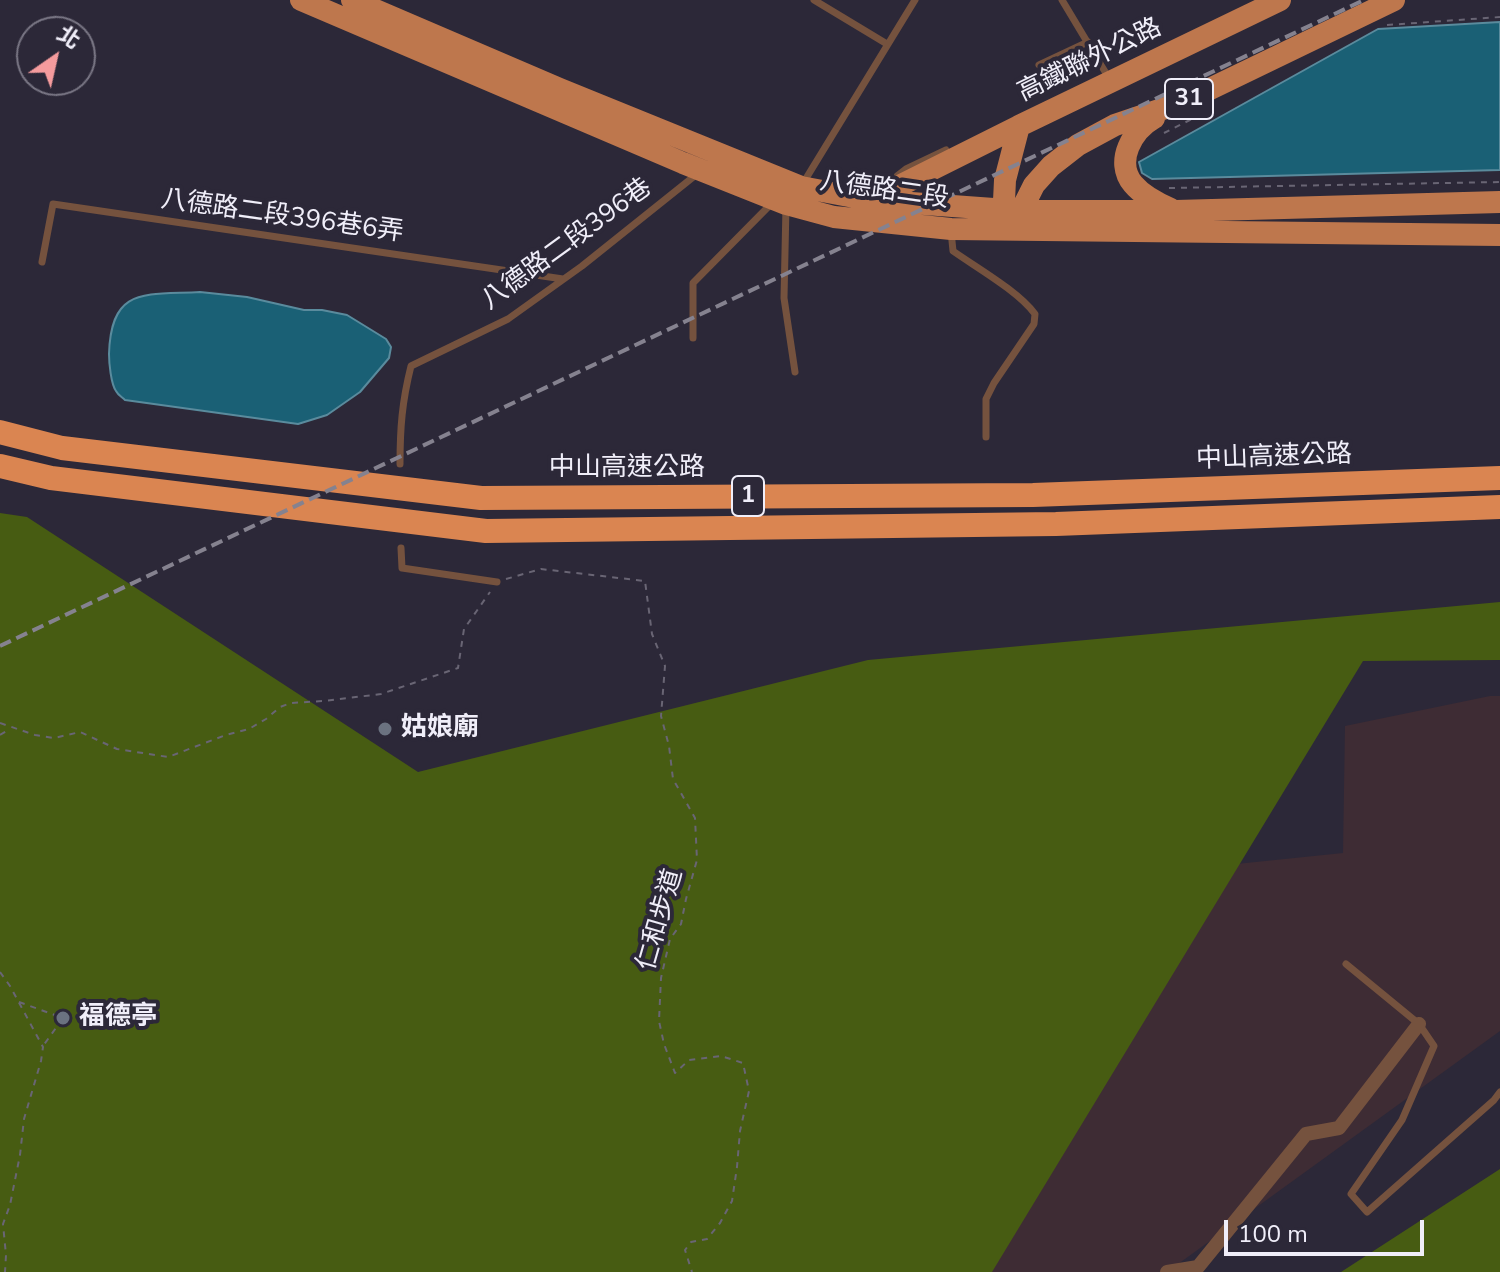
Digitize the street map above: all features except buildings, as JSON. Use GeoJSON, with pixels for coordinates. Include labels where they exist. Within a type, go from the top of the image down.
{"type":"FeatureCollection","features":[{"type":"Feature","properties":{"kind":"highway","name":"中山高速公路"},"geometry":{"type":"LineString","coordinates":[[0,432],[62,448],[481,498],[1033,495],[1500,478]]}},
{"type":"Feature","properties":{"kind":"highway","name":"1"},"geometry":{"type":"LineString","coordinates":[[0,466],[51,478],[486,531],[1056,524],[1500,507]]}},
{"type":"Feature","properties":{"kind":"main road","name":"八德路二段"},"geometry":{"type":"LineString","coordinates":[[301,0],[557,98],[834,217],[951,229],[1012,220],[1176,211],[1500,202]]}},
{"type":"Feature","properties":{"kind":"main road","name":"八德路二段"},"geometry":{"type":"LineString","coordinates":[[352,0],[702,170],[787,197],[870,200],[1116,232],[1500,235]]}},
{"type":"Feature","properties":{"kind":"main road","name":"高鐵聯外公路"},"geometry":{"type":"LineString","coordinates":[[1012,220],[1005,180],[1013,124],[1280,0]]}},
{"type":"Feature","properties":{"kind":"main road","name":"31"},"geometry":{"type":"LineString","coordinates":[[1176,211],[1143,193],[1130,181],[1125,166],[1127,150],[1134,134],[1147,122],[1183,102],[1394,0]]}},
{"type":"Feature","properties":{"kind":"main road","name":"31"},"geometry":{"type":"LineString","coordinates":[[1012,220],[1042,175],[1078,145],[1115,125],[1183,102]]}},
{"type":"Feature","properties":{"kind":"main road","name":"31"},"geometry":{"type":"LineString","coordinates":[[870,200],[1013,124]]}},
{"type":"Feature","properties":{"kind":"street"},"geometry":{"type":"LineString","coordinates":[[1167,1272],[1198,1267],[1306,1134],[1339,1128],[1419,1024]]}},
{"type":"Feature","properties":{"kind":"lane"},"geometry":{"type":"LineString","coordinates":[[814,0],[887,44]]}},
{"type":"Feature","properties":{"kind":"lane"},"geometry":{"type":"LineString","coordinates":[[693,338],[693,283],[787,197],[915,0]]}},
{"type":"Feature","properties":{"kind":"lane"},"geometry":{"type":"LineString","coordinates":[[1062,0],[1110,79]]}},
{"type":"Feature","properties":{"kind":"lane"},"geometry":{"type":"LineString","coordinates":[[1039,65],[1088,42]]}},
{"type":"Feature","properties":{"kind":"lane"},"geometry":{"type":"LineString","coordinates":[[870,200],[906,169],[949,149]]}},
{"type":"Feature","properties":{"kind":"lane","name":"八德路二段396巷"},"geometry":{"type":"LineString","coordinates":[[400,464],[402,402],[411,366],[508,319],[702,170]]}},
{"type":"Feature","properties":{"kind":"lane"},"geometry":{"type":"LineString","coordinates":[[787,197],[784,298],[795,372]]}},
{"type":"Feature","properties":{"kind":"lane","name":"八德路二段396巷6弄"},"geometry":{"type":"LineString","coordinates":[[42,262],[53,204],[563,279]]}},
{"type":"Feature","properties":{"kind":"lane"},"geometry":{"type":"LineString","coordinates":[[951,229],[953,251],[1016,295],[1035,314],[1034,324],[986,399],[986,437]]}},
{"type":"Feature","properties":{"kind":"lane"},"geometry":{"type":"LineString","coordinates":[[401,548],[402,568],[497,582]]}},
{"type":"Feature","properties":{"kind":"lane"},"geometry":{"type":"LineString","coordinates":[[1346,964],[1419,1024],[1434,1046],[1402,1120],[1351,1194],[1367,1212],[1500,1092]]}},
{"type":"Feature","properties":{"kind":"path"},"geometry":{"type":"LineString","coordinates":[[1375,26],[1500,17]]}},
{"type":"Feature","properties":{"kind":"path"},"geometry":{"type":"LineString","coordinates":[[1164,133],[1206,112]]}},
{"type":"Feature","properties":{"kind":"path"},"geometry":{"type":"LineString","coordinates":[[1159,189],[1500,182]]}},
{"type":"Feature","properties":{"kind":"path","name":"仁和步道"},"geometry":{"type":"LineString","coordinates":[[497,582],[541,569],[645,581],[652,634],[665,666],[661,716],[673,779],[695,818],[697,860],[681,924],[670,939],[661,978],[659,1021],[675,1073],[689,1060],[721,1056],[743,1063],[749,1091],[740,1131],[732,1201],[707,1239],[691,1242],[685,1250],[692,1272]]}},
{"type":"Feature","properties":{"kind":"path"},"geometry":{"type":"LineString","coordinates":[[0,723],[54,738],[80,732],[117,749],[168,757],[249,729],[291,703],[381,694],[458,668],[464,629],[497,582]]}},
{"type":"Feature","properties":{"kind":"path"},"geometry":{"type":"LineString","coordinates":[[0,735],[11,728]]}},
{"type":"Feature","properties":{"kind":"path"},"geometry":{"type":"LineString","coordinates":[[0,972],[43,1047]]}},
{"type":"Feature","properties":{"kind":"path"},"geometry":{"type":"LineString","coordinates":[[5,1272],[3,1224],[20,1155],[24,1119],[43,1047],[63,1018],[18,1002]]}},
{"type":"Feature","properties":{"kind":"shaded area"},"geometry":{"type":"Polygon","coordinates":[[[1500,696],[1500,1031],[1167,1272],[972,1272],[1149,873],[1343,853],[1345,726],[1500,696]]]}},
{"type":"Feature","properties":{"kind":"green space"},"geometry":{"type":"Polygon","coordinates":[[[0,513],[27,517],[418,772],[868,660],[1500,602],[1500,660],[1363,661],[992,1272],[0,1272],[0,513]]]}},
{"type":"Feature","properties":{"kind":"green space"},"geometry":{"type":"Polygon","coordinates":[[[1500,1169],[1500,1272],[1341,1272],[1500,1169]]]}},
{"type":"Feature","properties":{"kind":"water"},"geometry":{"type":"Polygon","coordinates":[[[1500,22],[1500,170],[1152,179],[1142,173],[1139,162],[1378,29],[1500,22]]]}},
{"type":"Feature","properties":{"kind":"water"},"geometry":{"type":"Polygon","coordinates":[[[200,292],[347,315],[386,339],[391,347],[389,358],[360,392],[327,415],[298,424],[125,400],[114,388],[110,368],[111,332],[116,316],[124,305],[148,295],[200,292]]]}},
{"type":"Feature","properties":{"kind":"railway"},"geometry":{"type":"LineString","coordinates":[[0,646],[1364,0]]}},
{"type":"Feature","properties":{"kind":"place","name":"姑娘廟"},"geometry":{"type":"Point","coordinates":[385,729]}},
{"type":"Feature","properties":{"kind":"place","name":"福德亭"},"geometry":{"type":"Point","coordinates":[63,1018]}}]}
